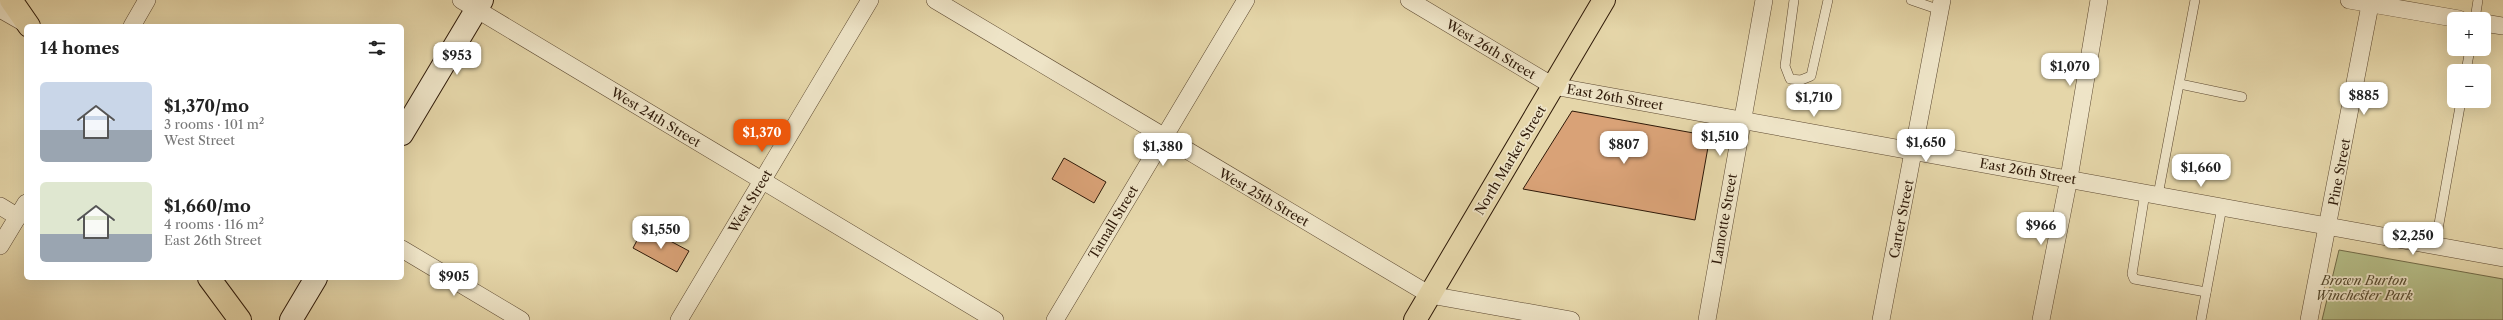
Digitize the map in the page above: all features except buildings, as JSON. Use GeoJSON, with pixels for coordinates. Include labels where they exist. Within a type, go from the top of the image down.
{"type":"FeatureCollection","features":[{"type":"Feature","properties":{"kind":"main road"},"geometry":{"type":"LineString","coordinates":[[11,0],[28,24]]}},
{"type":"Feature","properties":{"kind":"main road","name":"North Market Street"},"geometry":{"type":"LineString","coordinates":[[1415,320],[1604,0]]}},
{"type":"Feature","properties":{"kind":"main road"},"geometry":{"type":"LineString","coordinates":[[404,130],[473,3]]}},
{"type":"Feature","properties":{"kind":"main road"},"geometry":{"type":"LineString","coordinates":[[210,280],[240,320]]}},
{"type":"Feature","properties":{"kind":"main road"},"geometry":{"type":"LineString","coordinates":[[291,320],[315,280]]}},
{"type":"Feature","properties":{"kind":"street"},"geometry":{"type":"LineString","coordinates":[[133,24],[147,0]]}},
{"type":"Feature","properties":{"kind":"street","name":"West Street"},"geometry":{"type":"LineString","coordinates":[[679,320],[870,0]]}},
{"type":"Feature","properties":{"kind":"street","name":"West 25th Street"},"geometry":{"type":"LineString","coordinates":[[935,0],[1164,138],[1430,294],[1571,320]]}},
{"type":"Feature","properties":{"kind":"street","name":"Tatnall Street"},"geometry":{"type":"LineString","coordinates":[[1054,320],[1246,0]]}},
{"type":"Feature","properties":{"kind":"street","name":"West 26th Street"},"geometry":{"type":"LineString","coordinates":[[1409,0],[1553,86]]}},
{"type":"Feature","properties":{"kind":"street","name":"Lamotte Street"},"geometry":{"type":"LineString","coordinates":[[1707,320],[1764,0]]}},
{"type":"Feature","properties":{"kind":"street"},"geometry":{"type":"LineString","coordinates":[[2041,320],[2069,178],[2099,0]]}},
{"type":"Feature","properties":{"kind":"street"},"geometry":{"type":"LineString","coordinates":[[2350,0],[2371,2],[2447,17]]}},
{"type":"Feature","properties":{"kind":"street","name":"Pine Street"},"geometry":{"type":"LineString","coordinates":[[2309,320],[2371,2]]}},
{"type":"Feature","properties":{"kind":"street","name":"West 24th Street"},"geometry":{"type":"LineString","coordinates":[[473,3],[762,180],[995,320]]}},
{"type":"Feature","properties":{"kind":"street","name":"Carter Street"},"geometry":{"type":"LineString","coordinates":[[1881,320],[1941,5]]}},
{"type":"Feature","properties":{"kind":"street"},"geometry":{"type":"LineString","coordinates":[[0,9],[26,24]]}},
{"type":"Feature","properties":{"kind":"street"},"geometry":{"type":"LineString","coordinates":[[2491,24],[2503,26]]}},
{"type":"Feature","properties":{"kind":"street","name":"East 26th Street"},"geometry":{"type":"LineString","coordinates":[[1553,86],[2069,178],[2328,227],[2503,258]]}},
{"type":"Feature","properties":{"kind":"street"},"geometry":{"type":"LineString","coordinates":[[0,206],[22,210],[0,246]]}},
{"type":"Feature","properties":{"kind":"street"},"geometry":{"type":"LineString","coordinates":[[404,250],[521,320]]}},
{"type":"Feature","properties":{"kind":"lane"},"geometry":{"type":"LineString","coordinates":[[1794,0],[1785,66],[1790,80],[1801,80],[1811,76],[1828,0]]}},
{"type":"Feature","properties":{"kind":"lane"},"geometry":{"type":"LineString","coordinates":[[1911,0],[1941,5]]}},
{"type":"Feature","properties":{"kind":"lane"},"geometry":{"type":"LineString","coordinates":[[2195,0],[2180,84],[2132,274],[2134,279],[2206,292]]}},
{"type":"Feature","properties":{"kind":"lane"},"geometry":{"type":"LineString","coordinates":[[2476,12],[2478,0]]}},
{"type":"Feature","properties":{"kind":"lane"},"geometry":{"type":"LineString","coordinates":[[2180,84],[2242,97]]}},
{"type":"Feature","properties":{"kind":"lane"},"geometry":{"type":"LineString","coordinates":[[2435,246],[2459,108]]}},
{"type":"Feature","properties":{"kind":"lane"},"geometry":{"type":"LineString","coordinates":[[2201,320],[2222,207]]}},
{"type":"Feature","properties":{"kind":"green space","name":"Brown Burton Winchester Park"},"geometry":{"type":"Polygon","coordinates":[[[2339,250],[2503,279],[2503,320],[2322,320],[2339,250]]]}}]}
